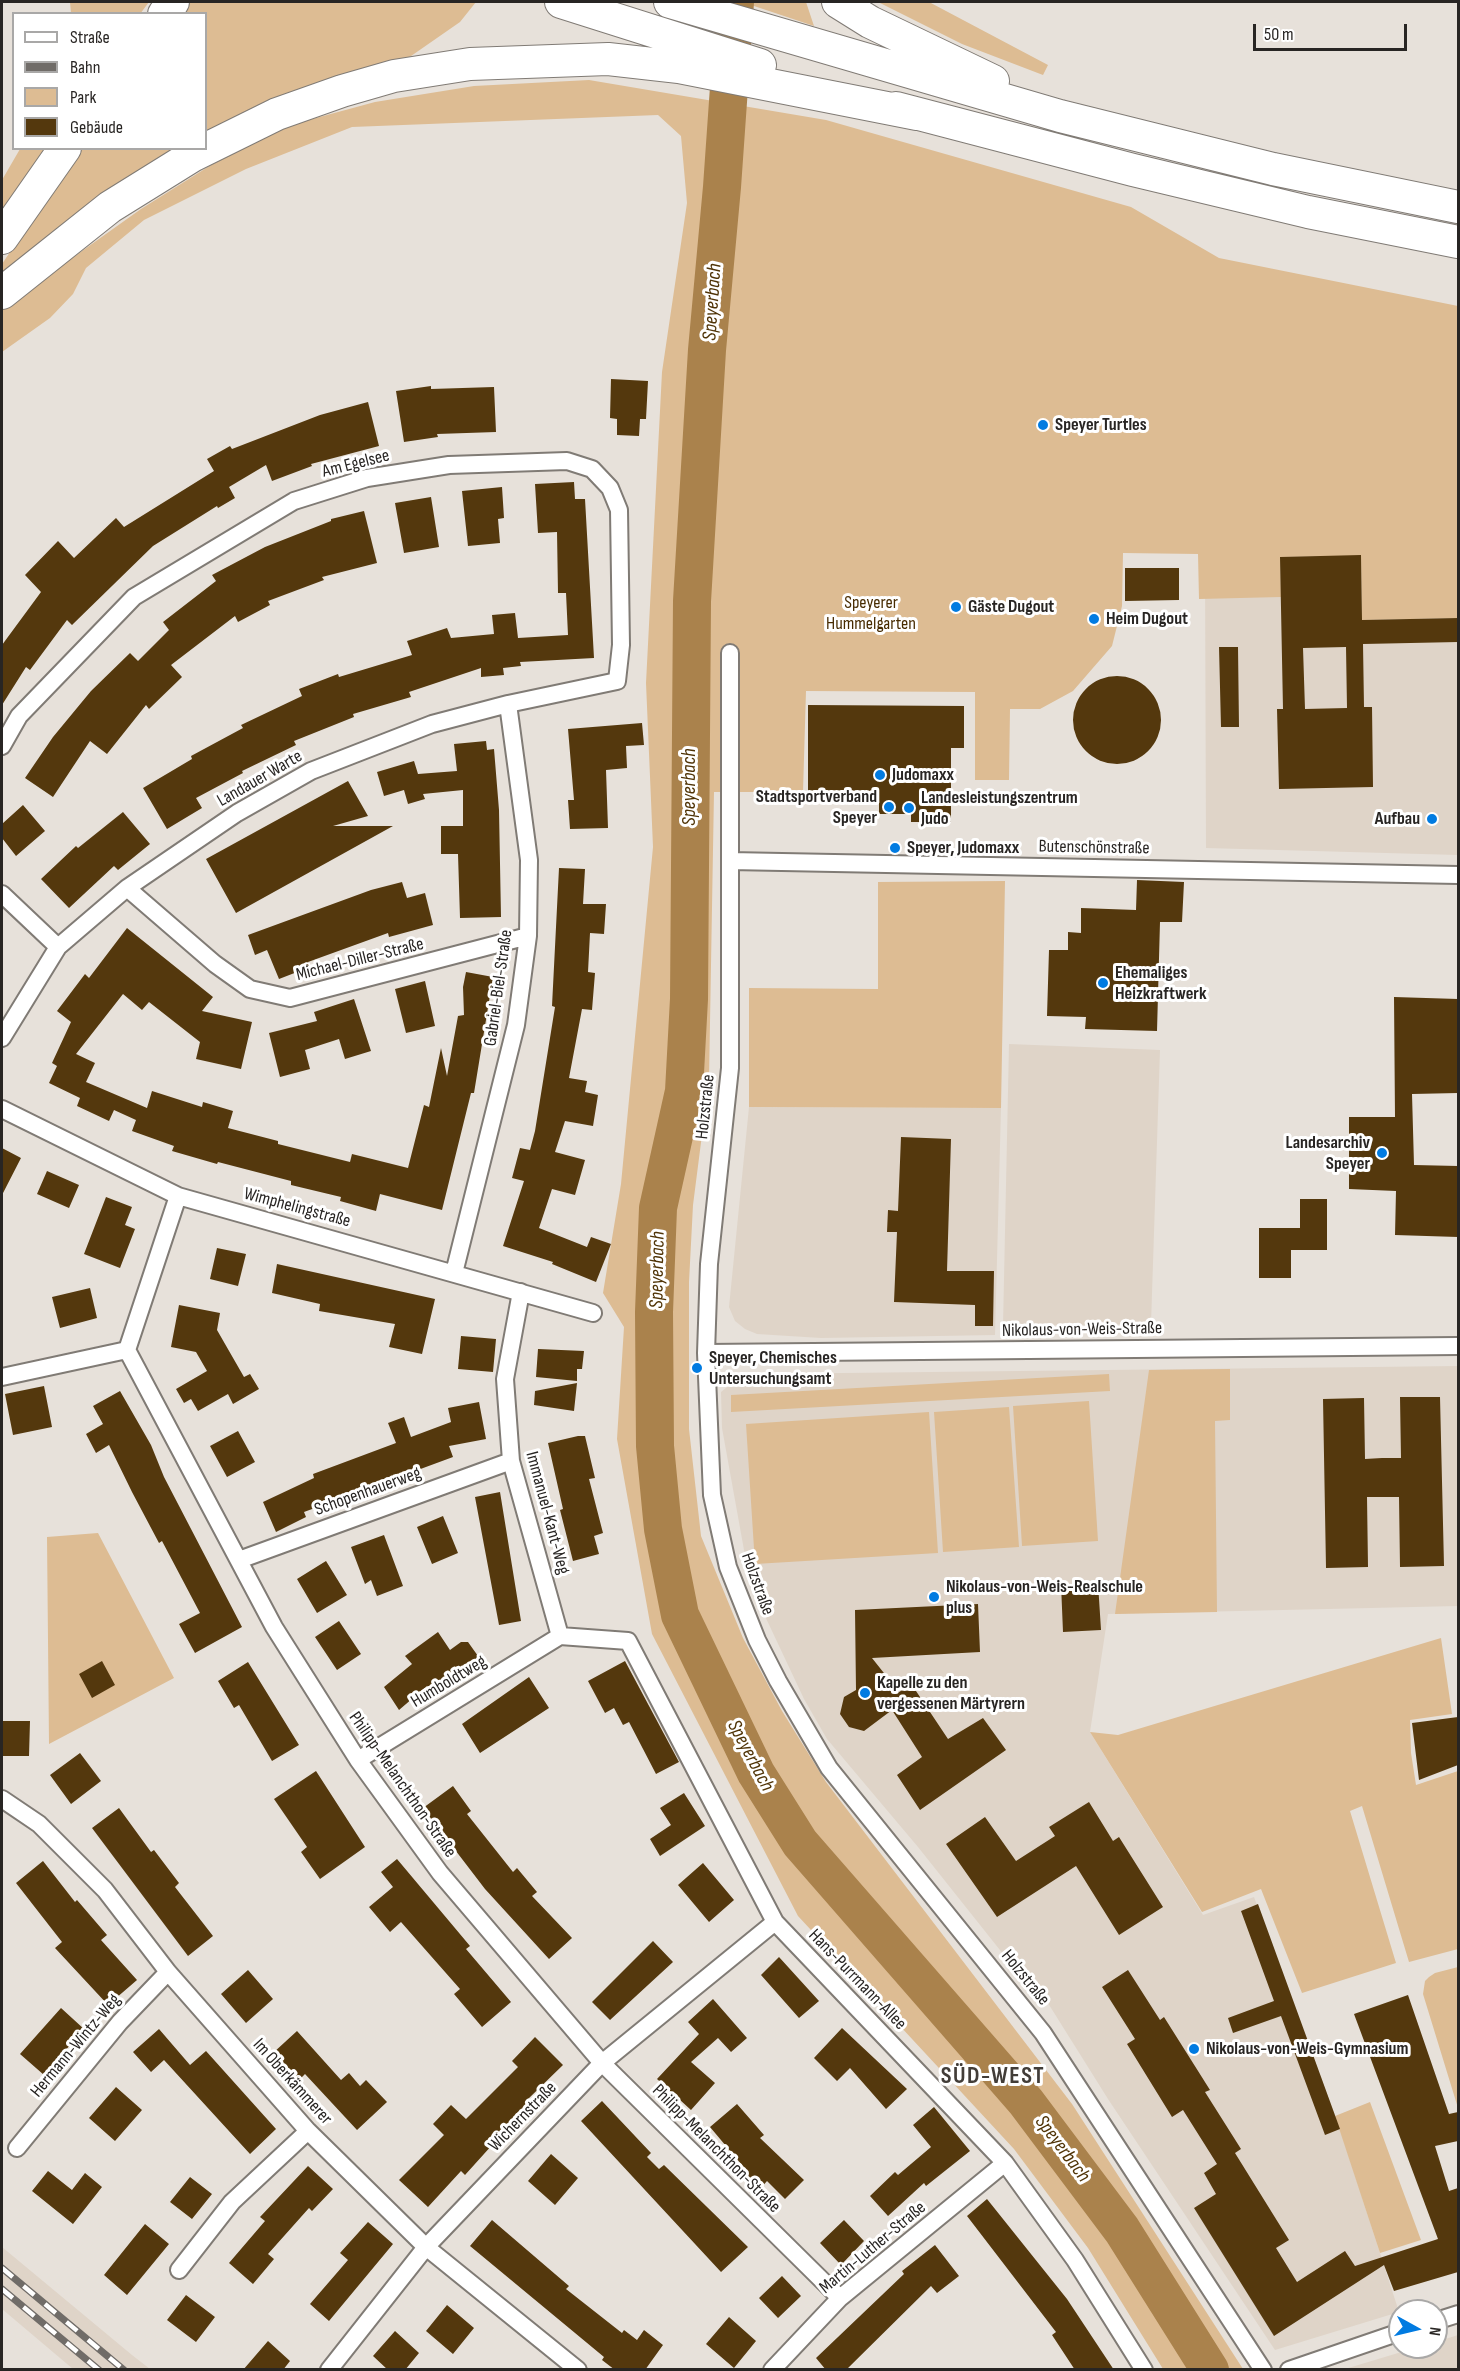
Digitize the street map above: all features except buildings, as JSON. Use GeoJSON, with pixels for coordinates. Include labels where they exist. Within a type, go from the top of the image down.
{"type":"FeatureCollection","features":[{"type":"Feature","properties":{"kind":"highway"},"geometry":{"type":"LineString","coordinates":[[561,2],[681,54],[1297,210],[1458,242]]}},
{"type":"Feature","properties":{"kind":"highway"},"geometry":{"type":"LineString","coordinates":[[838,2],[870,22],[1060,116]]}},
{"type":"Feature","properties":{"kind":"highway"},"geometry":{"type":"LineString","coordinates":[[680,5],[1060,116],[1273,169],[1458,207]]}},
{"type":"Feature","properties":{"kind":"highway"},"geometry":{"type":"LineString","coordinates":[[207,150],[277,114],[394,76],[470,64],[681,54]]}},
{"type":"Feature","properties":{"kind":"highway"},"geometry":{"type":"LineString","coordinates":[[2,238],[65,150]]}},
{"type":"Feature","properties":{"kind":"highway"},"geometry":{"type":"LineString","coordinates":[[2,293],[101,213],[159,174],[206,150]]}},
{"type":"Feature","properties":{"kind":"street","name":"Am Egelsee"},"geometry":{"type":"LineString","coordinates":[[2,746],[19,716],[134,597],[294,501],[367,478],[449,465],[567,461],[592,469],[610,488],[619,510],[621,645],[617,681]]}},
{"type":"Feature","properties":{"kind":"street","name":"Holzstraße"},"geometry":{"type":"LineString","coordinates":[[730,653],[730,1068],[709,1264],[706,1353],[712,1495],[728,1567],[757,1640],[783,1692],[829,1768],[1043,2033],[1263,2370]]}},
{"type":"Feature","properties":{"kind":"street","name":"Landauer Warte"},"geometry":{"type":"LineString","coordinates":[[2,1038],[58,947],[127,888],[237,813],[311,771],[432,724],[508,704],[617,681]]}},
{"type":"Feature","properties":{"kind":"street","name":"Gabriel-Biel-Straße"},"geometry":{"type":"LineString","coordinates":[[454,1273],[489,1143],[516,1025],[528,936],[529,860],[508,704]]}},
{"type":"Feature","properties":{"kind":"street","name":"Butenschönstraße"},"geometry":{"type":"LineString","coordinates":[[729,861],[1458,875]]}},
{"type":"Feature","properties":{"kind":"street","name":"Michael-Diller-Straße"},"geometry":{"type":"LineString","coordinates":[[127,888],[215,964],[250,989],[290,998],[528,936]]}},
{"type":"Feature","properties":{"kind":"street"},"geometry":{"type":"LineString","coordinates":[[2,894],[58,947]]}},
{"type":"Feature","properties":{"kind":"street","name":"Wimphelingstraße"},"geometry":{"type":"LineString","coordinates":[[2,1109],[178,1196],[593,1313]]}},
{"type":"Feature","properties":{"kind":"street"},"geometry":{"type":"LineString","coordinates":[[2,1377],[127,1350],[178,1196]]}},
{"type":"Feature","properties":{"kind":"street","name":"Immanuel-Kant-Weg"},"geometry":{"type":"LineString","coordinates":[[521,1292],[505,1379],[511,1461],[560,1636]]}},
{"type":"Feature","properties":{"kind":"street","name":"Nikolaus-von-Weis-Straße"},"geometry":{"type":"LineString","coordinates":[[706,1353],[1458,1346]]}},
{"type":"Feature","properties":{"kind":"street","name":"Philipp-Melanchthon-Straße"},"geometry":{"type":"LineString","coordinates":[[127,1350],[274,1627],[358,1760],[440,1873],[602,2063],[840,2298]]}},
{"type":"Feature","properties":{"kind":"street","name":"Schopenhauerweg"},"geometry":{"type":"LineString","coordinates":[[239,1560],[511,1461]]}},
{"type":"Feature","properties":{"kind":"street","name":"Humboldtweg"},"geometry":{"type":"LineString","coordinates":[[358,1760],[560,1636]]}},
{"type":"Feature","properties":{"kind":"street","name":"Hans-Purrmann-Allee"},"geometry":{"type":"LineString","coordinates":[[560,1636],[628,1641],[775,1922],[1005,2163],[1075,2260],[1144,2370]]}},
{"type":"Feature","properties":{"kind":"street","name":"Im Oberkämmerer"},"geometry":{"type":"LineString","coordinates":[[2,1799],[39,1824],[105,1890],[168,1971],[308,2131],[426,2247],[578,2370]]}},
{"type":"Feature","properties":{"kind":"street","name":"Wichernstraße"},"geometry":{"type":"LineString","coordinates":[[329,2370],[426,2247],[602,2063],[775,1922]]}},
{"type":"Feature","properties":{"kind":"street","name":"Hermann-Wintz-Weg"},"geometry":{"type":"LineString","coordinates":[[17,2148],[120,2022],[168,1971]]}},
{"type":"Feature","properties":{"kind":"street"},"geometry":{"type":"LineString","coordinates":[[179,2270],[232,2202],[308,2131]]}},
{"type":"Feature","properties":{"kind":"street","name":"Martin-Luther-Straße"},"geometry":{"type":"LineString","coordinates":[[772,2370],[840,2298],[1005,2163]]}},
{"type":"Feature","properties":{"kind":"street"},"geometry":{"type":"LineString","coordinates":[[1289,2370],[1388,2336]]}},
{"type":"Feature","properties":{"kind":"shaded area"},"geometry":{"type":"Polygon","coordinates":[[[1458,429],[1458,855],[1206,848],[1205,564],[1458,429]]]}},
{"type":"Feature","properties":{"kind":"shaded area"},"geometry":{"type":"Polygon","coordinates":[[[1009,1044],[1160,1050],[1151,1324],[1003,1326],[1009,1044]]]}},
{"type":"Feature","properties":{"kind":"shaded area"},"geometry":{"type":"Polygon","coordinates":[[[749,1107],[1001,1108],[995,1335],[821,1338],[757,1334],[745,1329],[735,1321],[729,1307],[749,1107]]]}},
{"type":"Feature","properties":{"kind":"shaded area"},"geometry":{"type":"Polygon","coordinates":[[[1458,1366],[1458,1606],[1108,1614],[1090,1732],[1203,1915],[1254,1897],[1340,2129],[1395,2299],[1388,2299],[1388,2315],[1275,2350],[1108,2099],[1030,1975],[1023,1979],[918,1847],[827,1739],[804,1699],[764,1614],[744,1550],[722,1428],[721,1392],[738,1378],[756,1374],[1458,1366]]]}},
{"type":"Feature","properties":{"kind":"shaded area"},"geometry":{"type":"Polygon","coordinates":[[[2,2247],[150,2369],[73,2369],[2,2309],[2,2247]]]}},
{"type":"Feature","properties":{"kind":"shaded area"},"geometry":{"type":"Polygon","coordinates":[[[1458,2335],[1458,2369],[1345,2369],[1388,2356],[1388,2359],[1448,2359],[1448,2338],[1458,2335]]]}},
{"type":"Feature","properties":{"kind":"green space"},"geometry":{"type":"Polygon","coordinates":[[[70,2],[149,2],[142,12],[71,12],[70,2]]]}},
{"type":"Feature","properties":{"kind":"green space"},"geometry":{"type":"Polygon","coordinates":[[[189,2],[476,2],[460,22],[401,63],[207,137],[207,12],[181,12],[189,2]]]}},
{"type":"Feature","properties":{"kind":"green space"},"geometry":{"type":"Polygon","coordinates":[[[742,2],[806,2],[814,26],[742,2]]]}},
{"type":"Feature","properties":{"kind":"green space"},"geometry":{"type":"Polygon","coordinates":[[[878,2],[929,2],[1048,65],[1043,75],[962,44],[878,2]]]}},
{"type":"Feature","properties":{"kind":"green space","name":"Speyerer Hummelgarten"},"geometry":{"type":"Polygon","coordinates":[[[589,80],[826,120],[1131,207],[1219,258],[1458,306],[1458,618],[1362,620],[1361,556],[1280,557],[1281,597],[1199,599],[1198,554],[1123,553],[1122,606],[1112,646],[1073,691],[1040,709],[1010,709],[1009,780],[975,780],[975,692],[806,691],[803,792],[714,792],[709,1080],[693,1205],[689,1282],[689,1429],[701,1536],[743,1638],[782,1711],[826,1782],[1072,2104],[1243,2369],[1163,2369],[1088,2248],[1014,2149],[798,1916],[652,1634],[617,1439],[624,1327],[603,1293],[621,1184],[653,847],[646,683],[662,372],[687,203],[681,136],[658,115],[352,127],[246,169],[144,220],[86,268],[73,294],[50,318],[2,352],[2,308],[141,209],[211,165],[290,125],[375,102],[474,86],[589,80]]]}},
{"type":"Feature","properties":{"kind":"green space"},"geometry":{"type":"Polygon","coordinates":[[[19,150],[46,150],[2,215],[2,180],[19,150]]]}},
{"type":"Feature","properties":{"kind":"green space"},"geometry":{"type":"Polygon","coordinates":[[[78,150],[183,150],[2,276],[2,264],[78,150]]]}},
{"type":"Feature","properties":{"kind":"green space"},"geometry":{"type":"Polygon","coordinates":[[[1005,881],[1001,1108],[749,1107],[749,988],[878,989],[878,882],[1005,881]]]}},
{"type":"Feature","properties":{"kind":"green space"},"geometry":{"type":"Polygon","coordinates":[[[1230,1369],[1230,1420],[1215,1421],[1217,1612],[1115,1614],[1149,1370],[1230,1369]]]}},
{"type":"Feature","properties":{"kind":"green space"},"geometry":{"type":"Polygon","coordinates":[[[1109,1374],[1110,1391],[731,1412],[731,1395],[1109,1374]]]}},
{"type":"Feature","properties":{"kind":"green space"},"geometry":{"type":"Polygon","coordinates":[[[1089,1401],[1098,1541],[1022,1546],[1013,1406],[1089,1401]]]}},
{"type":"Feature","properties":{"kind":"green space"},"geometry":{"type":"Polygon","coordinates":[[[1009,1407],[1019,1547],[943,1552],[934,1412],[1009,1407]]]}},
{"type":"Feature","properties":{"kind":"green space"},"geometry":{"type":"Polygon","coordinates":[[[929,1412],[938,1553],[755,1564],[746,1424],[929,1412]]]}},
{"type":"Feature","properties":{"kind":"green space"},"geometry":{"type":"Polygon","coordinates":[[[98,1533],[174,1678],[49,1744],[47,1537],[98,1533]]]}},
{"type":"Feature","properties":{"kind":"green space"},"geometry":{"type":"Polygon","coordinates":[[[1441,1638],[1452,1714],[1410,1720],[1411,1753],[1416,1785],[1458,1771],[1458,1949],[1409,1962],[1362,1806],[1350,1811],[1396,1963],[1302,1993],[1261,1889],[1202,1912],[1090,1732],[1118,1735],[1441,1638]]]}},
{"type":"Feature","properties":{"kind":"green space"},"geometry":{"type":"Polygon","coordinates":[[[1458,1967],[1458,2108],[1423,1994],[1425,1981],[1429,1977],[1435,1973],[1458,1967]]]}},
{"type":"Feature","properties":{"kind":"green space"},"geometry":{"type":"Polygon","coordinates":[[[1370,2102],[1421,2240],[1380,2253],[1335,2116],[1370,2102]]]}},
{"type":"Feature","properties":{"kind":"waterway","name":"Speyerbach"},"geometry":{"type":"LineString","coordinates":[[735,2],[722,187],[707,350],[692,601],[689,999],[684,1091],[658,1208],[654,1312],[655,1446],[663,1529],[680,1615],[756,1773],[800,1843],[1026,2102],[1122,2230],[1210,2370]]}},
{"type":"Feature","properties":{"kind":"railway"},"geometry":{"type":"LineString","coordinates":[[2,2268],[124,2370]]}},
{"type":"Feature","properties":{"kind":"railway"},"geometry":{"type":"LineString","coordinates":[[2,2289],[99,2370]]}},
{"type":"Feature","properties":{"kind":"place","name":"Speyer Turtles"},"geometry":{"type":"Point","coordinates":[1043,425]}},
{"type":"Feature","properties":{"kind":"place","name":"Gäste Dugout"},"geometry":{"type":"Point","coordinates":[956,607]}},
{"type":"Feature","properties":{"kind":"place","name":"Heim Dugout"},"geometry":{"type":"Point","coordinates":[1094,619]}},
{"type":"Feature","properties":{"kind":"place","name":"Judomaxx"},"geometry":{"type":"Point","coordinates":[880,775]}},
{"type":"Feature","properties":{"kind":"place","name":"Stadtsportverband Speyer"},"geometry":{"type":"Point","coordinates":[889,807]}},
{"type":"Feature","properties":{"kind":"place","name":"Landesleistungszentrum Judo"},"geometry":{"type":"Point","coordinates":[909,808]}},
{"type":"Feature","properties":{"kind":"place","name":"Aufbau"},"geometry":{"type":"Point","coordinates":[1432,819]}},
{"type":"Feature","properties":{"kind":"place","name":"Speyer, Judomaxx"},"geometry":{"type":"Point","coordinates":[895,848]}},
{"type":"Feature","properties":{"kind":"place","name":"Ehemaliges Heizkraftwerk"},"geometry":{"type":"Point","coordinates":[1103,983]}},
{"type":"Feature","properties":{"kind":"place","name":"Landesarchiv Speyer"},"geometry":{"type":"Point","coordinates":[1382,1153]}},
{"type":"Feature","properties":{"kind":"place","name":"Speyer, Chemisches Untersuchungsamt"},"geometry":{"type":"Point","coordinates":[697,1368]}},
{"type":"Feature","properties":{"kind":"place","name":"Nikolaus-von-Weis-Realschule plus"},"geometry":{"type":"Point","coordinates":[934,1597]}},
{"type":"Feature","properties":{"kind":"place","name":"Kapelle zu den vergessenen Märtyrern"},"geometry":{"type":"Point","coordinates":[865,1693]}},
{"type":"Feature","properties":{"kind":"place","name":"Nikolaus-von-Weis-Gymnasium"},"geometry":{"type":"Point","coordinates":[1194,2049]}},
{"type":"Feature","properties":{"kind":"district","name":"SÜD-WEST"},"geometry":{"type":"Point","coordinates":[993,2077]}}]}
